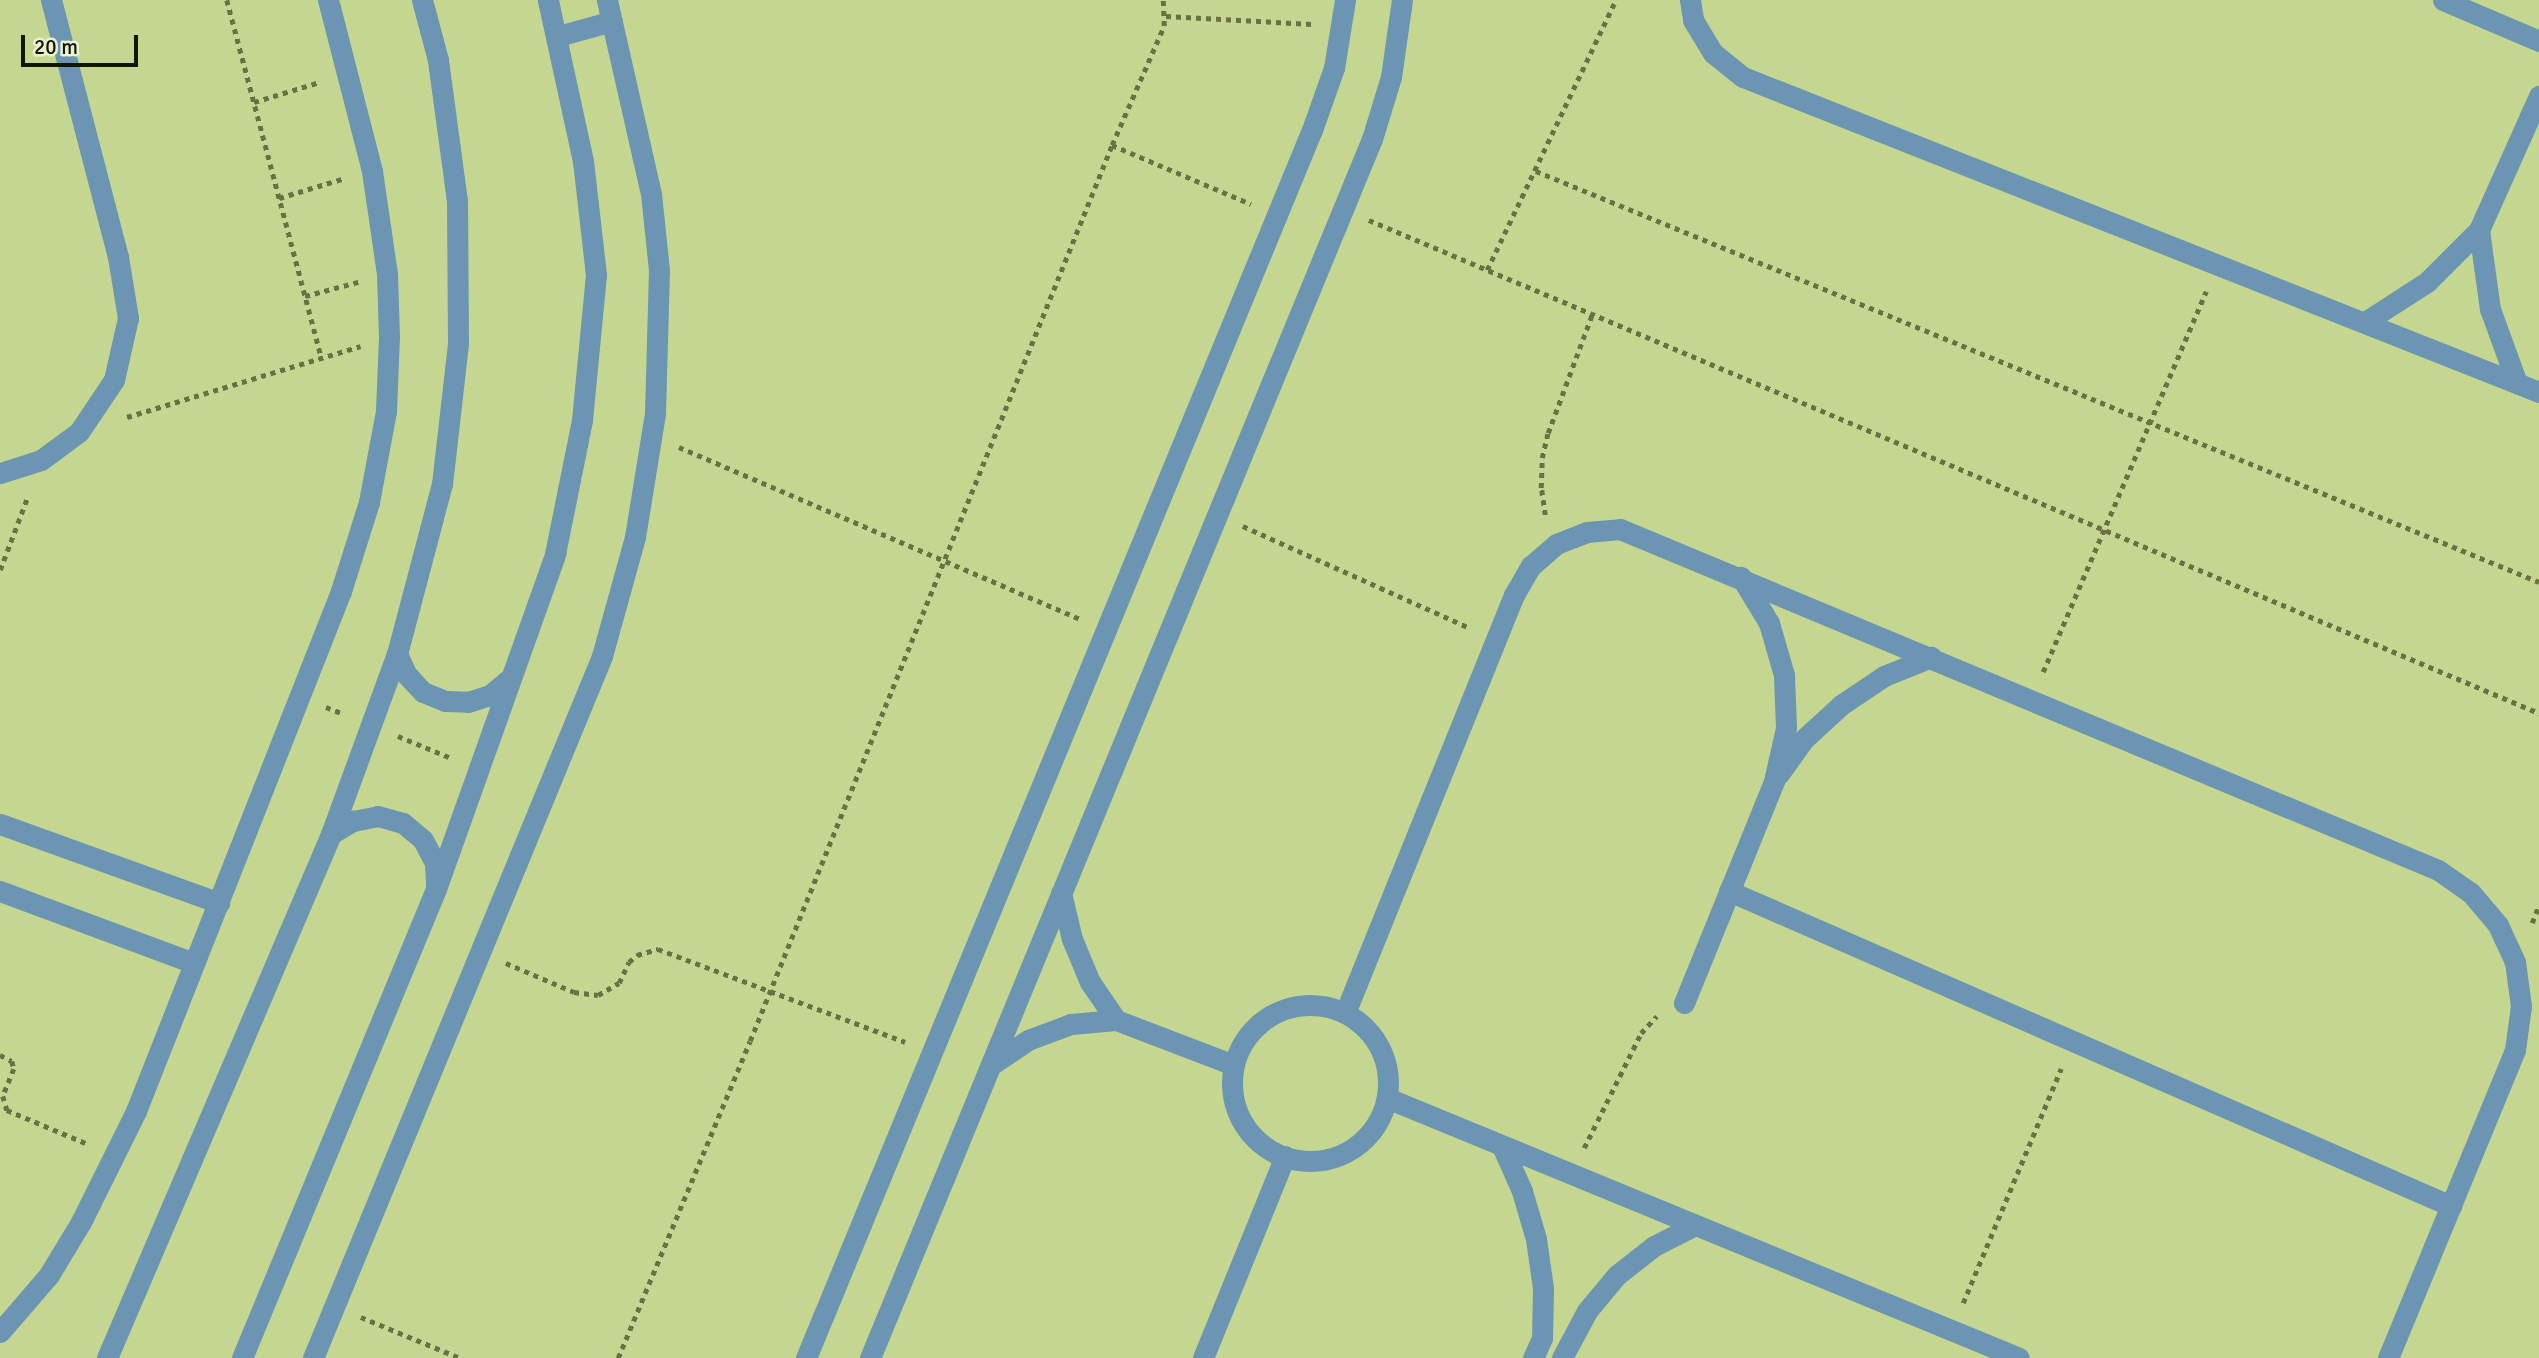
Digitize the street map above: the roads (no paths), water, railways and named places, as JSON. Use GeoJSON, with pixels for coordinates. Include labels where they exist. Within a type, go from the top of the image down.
{"type":"FeatureCollection","features":[{"type":"Feature","properties":{"kind":"street"},"geometry":{"type":"LineString","coordinates":[[0,473],[41,460],[79,432],[114,380],[128,318],[118,257],[51,0]]}},
{"type":"Feature","properties":{"kind":"street"},"geometry":{"type":"LineString","coordinates":[[0,1332],[49,1275],[136,1111],[341,591],[369,502],[386,411],[389,337],[387,274],[372,170],[328,0]]}},
{"type":"Feature","properties":{"kind":"street"},"geometry":{"type":"LineString","coordinates":[[106,1356],[331,834],[397,654],[442,484],[458,343],[457,201],[438,60],[422,0]]}},
{"type":"Feature","properties":{"kind":"street"},"geometry":{"type":"LineString","coordinates":[[242,1358],[436,889],[508,680],[555,554],[582,420],[596,275],[583,161],[558,36],[548,0]]}},
{"type":"Feature","properties":{"kind":"street"},"geometry":{"type":"LineString","coordinates":[[807,1358],[1277,215],[1334,68],[1345,0]]}},
{"type":"Feature","properties":{"kind":"street"},"geometry":{"type":"LineString","coordinates":[[870,1358],[1372,139],[1391,77],[1402,0]]}},
{"type":"Feature","properties":{"kind":"street"},"geometry":{"type":"LineString","coordinates":[[1690,0],[1693,20],[1713,53],[1743,77],[2539,391]]}},
{"type":"Feature","properties":{"kind":"street"},"geometry":{"type":"LineString","coordinates":[[2443,0],[2539,41]]}},
{"type":"Feature","properties":{"kind":"street"},"geometry":{"type":"LineString","coordinates":[[313,1358],[603,656],[635,537],[655,414],[658,257],[651,194],[609,10],[558,36]]}},
{"type":"Feature","properties":{"kind":"street"},"geometry":{"type":"LineString","coordinates":[[2365,323],[2427,282],[2479,230],[2539,96]]}},
{"type":"Feature","properties":{"kind":"street"},"geometry":{"type":"LineString","coordinates":[[2479,230],[2490,309],[2517,383]]}},
{"type":"Feature","properties":{"kind":"street"},"geometry":{"type":"LineString","coordinates":[[1345,1013],[1494,639],[1531,566],[1556,544],[1587,532],[1620,529],[1741,577],[2438,870],[2471,893],[2498,925],[2515,962],[2521,1006],[2515,1050],[2388,1358]]}},
{"type":"Feature","properties":{"kind":"street"},"geometry":{"type":"LineString","coordinates":[[1684,1003],[1774,781],[1786,728],[1784,675],[1769,623],[1741,577]]}},
{"type":"Feature","properties":{"kind":"street"},"geometry":{"type":"LineString","coordinates":[[397,654],[407,675],[423,692],[445,701],[468,702],[491,695],[508,680]]}},
{"type":"Feature","properties":{"kind":"street"},"geometry":{"type":"LineString","coordinates":[[1774,781],[1804,739],[1841,705],[1884,676],[1931,657]]}},
{"type":"Feature","properties":{"kind":"street"},"geometry":{"type":"LineString","coordinates":[[331,834],[352,821],[378,816],[403,823],[423,840],[435,863],[436,889]]}},
{"type":"Feature","properties":{"kind":"street"},"geometry":{"type":"LineString","coordinates":[[0,824],[219,903]]}},
{"type":"Feature","properties":{"kind":"street"},"geometry":{"type":"LineString","coordinates":[[0,891],[194,963]]}},
{"type":"Feature","properties":{"kind":"street"},"geometry":{"type":"LineString","coordinates":[[1729,891],[2451,1206]]}},
{"type":"Feature","properties":{"kind":"street"},"geometry":{"type":"LineString","coordinates":[[1061,893],[1072,939],[1090,982],[1116,1020]]}},
{"type":"Feature","properties":{"kind":"street"},"geometry":{"type":"LineString","coordinates":[[1319,1005],[1345,1013],[1371,1034],[1380,1049],[1386,1065],[1387,1098],[1370,1132],[1341,1155],[1304,1160],[1285,1156],[1253,1136],[1242,1121],[1235,1103],[1234,1065],[1246,1039],[1265,1019],[1290,1007],[1319,1005]]}},
{"type":"Feature","properties":{"kind":"street"},"geometry":{"type":"LineString","coordinates":[[991,1065],[1028,1040],[1071,1024],[1116,1020],[1234,1065]]}},
{"type":"Feature","properties":{"kind":"street"},"geometry":{"type":"LineString","coordinates":[[1387,1098],[2020,1358]]}},
{"type":"Feature","properties":{"kind":"street"},"geometry":{"type":"LineString","coordinates":[[1502,1146],[1522,1191],[1536,1239],[1543,1288],[1542,1338],[1534,1358]]}},
{"type":"Feature","properties":{"kind":"street"},"geometry":{"type":"LineString","coordinates":[[1203,1358],[1285,1156]]}},
{"type":"Feature","properties":{"kind":"street"},"geometry":{"type":"LineString","coordinates":[[1562,1358],[1587,1311],[1617,1275],[1654,1246],[1695,1225]]}}]}
